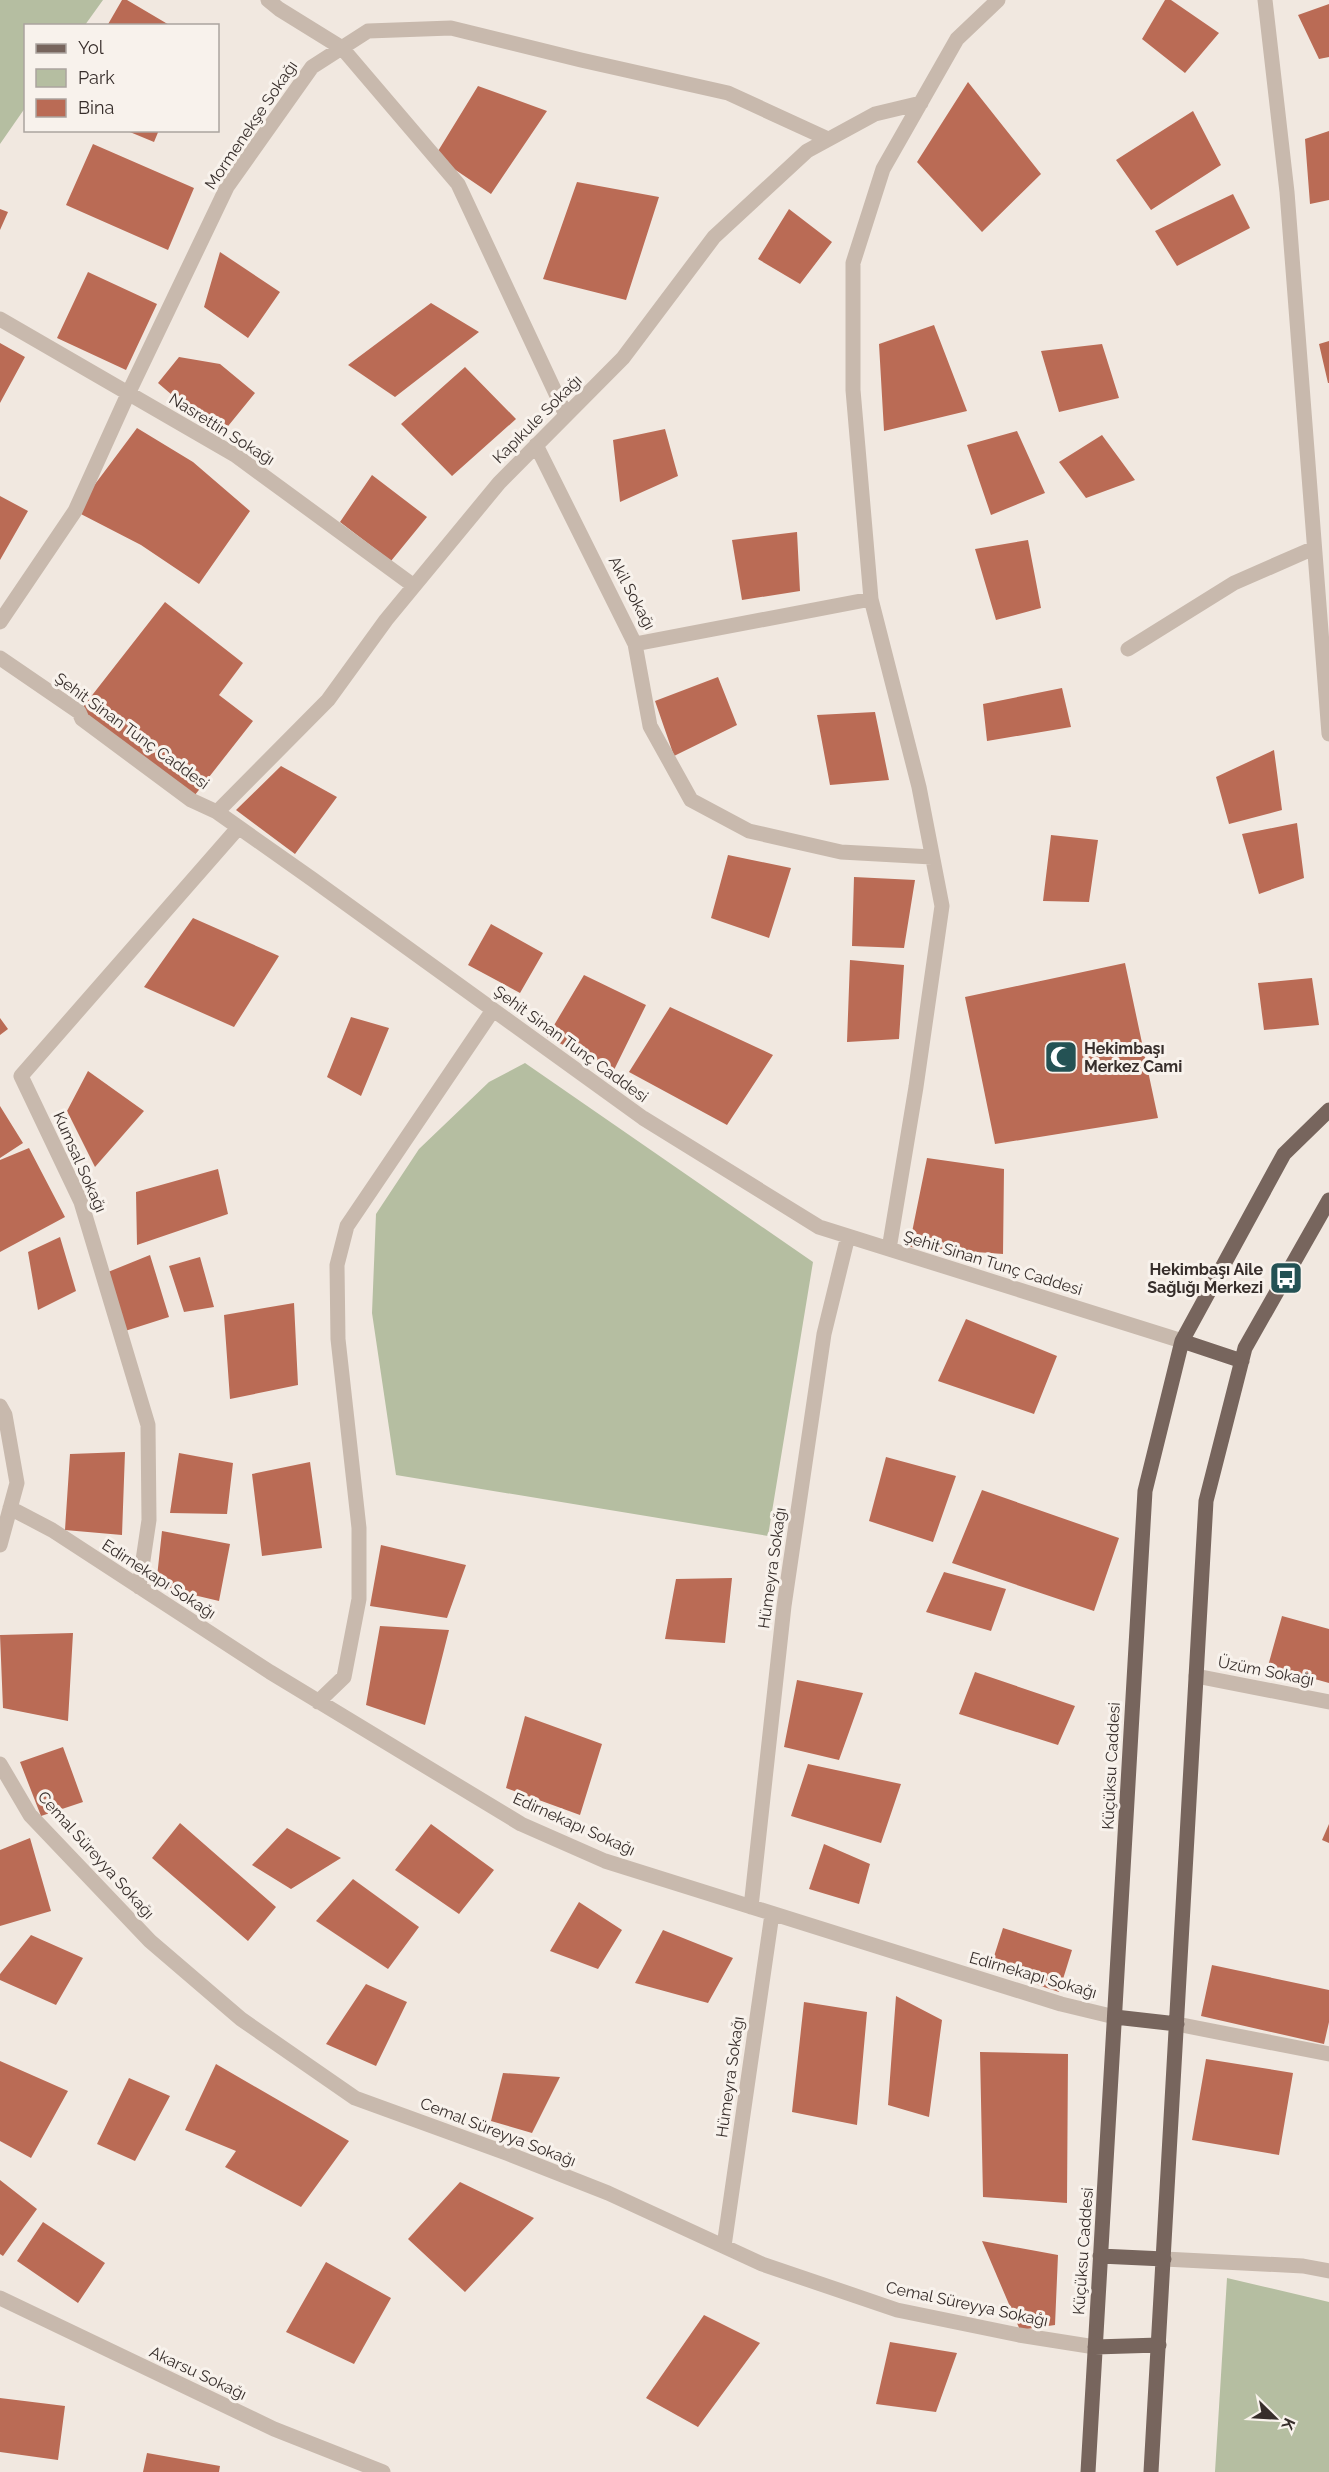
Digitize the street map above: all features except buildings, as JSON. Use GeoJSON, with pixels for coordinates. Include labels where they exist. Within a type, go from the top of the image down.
{"type":"FeatureCollection","features":[{"type":"Feature","properties":{"kind":"main road","name":"Küçüksu Caddesi"},"geometry":{"type":"LineString","coordinates":[[1088,2472],[1144,1491],[1182,1341],[1284,1154],[1329,1110]]}},
{"type":"Feature","properties":{"kind":"main road"},"geometry":{"type":"LineString","coordinates":[[1151,2472],[1206,1501],[1245,1348],[1329,1200]]}},
{"type":"Feature","properties":{"kind":"main road"},"geometry":{"type":"LineString","coordinates":[[1182,1341],[1242,1361]]}},
{"type":"Feature","properties":{"kind":"main road"},"geometry":{"type":"LineString","coordinates":[[1115,2017],[1177,2024]]}},
{"type":"Feature","properties":{"kind":"main road"},"geometry":{"type":"LineString","coordinates":[[1100,2256],[1164,2259]]}},
{"type":"Feature","properties":{"kind":"main road"},"geometry":{"type":"LineString","coordinates":[[1095,2347],[1159,2345]]}},
{"type":"Feature","properties":{"kind":"street"},"geometry":{"type":"LineString","coordinates":[[268,0],[342,48],[458,184],[566,415]]}},
{"type":"Feature","properties":{"kind":"street"},"geometry":{"type":"LineString","coordinates":[[889,1249],[916,1087],[942,906],[919,787],[871,599],[853,390],[853,263],[883,169],[957,39],[998,0]]}},
{"type":"Feature","properties":{"kind":"street"},"geometry":{"type":"LineString","coordinates":[[1265,0],[1287,192],[1329,734]]}},
{"type":"Feature","properties":{"kind":"street","name":"Mormenekşe Sokağı"},"geometry":{"type":"LineString","coordinates":[[0,622],[75,511],[128,394],[227,188],[312,67],[368,31],[451,28],[728,93],[828,140]]}},
{"type":"Feature","properties":{"kind":"street","name":"Kapıkule Sokağı"},"geometry":{"type":"LineString","coordinates":[[217,812],[328,700],[386,620],[499,483],[623,358],[714,237],[807,151],[875,114],[921,103]]}},
{"type":"Feature","properties":{"kind":"street","name":"Nasrettin Sokağı"},"geometry":{"type":"LineString","coordinates":[[0,319],[235,455],[414,586]]}},
{"type":"Feature","properties":{"kind":"street","name":"Akil Sokağı"},"geometry":{"type":"LineString","coordinates":[[536,445],[635,644],[871,599]]}},
{"type":"Feature","properties":{"kind":"street"},"geometry":{"type":"LineString","coordinates":[[1128,649],[1234,583],[1314,548]]}},
{"type":"Feature","properties":{"kind":"street"},"geometry":{"type":"LineString","coordinates":[[635,644],[650,726],[691,800],[749,831],[841,852],[932,857]]}},
{"type":"Feature","properties":{"kind":"street","name":"Şehit Sinan Tunç Caddesi"},"geometry":{"type":"LineString","coordinates":[[4,667],[79,712],[82,719],[192,800],[217,812],[643,1118],[819,1227],[1182,1341]]}},
{"type":"Feature","properties":{"kind":"street","name":"Kumsal Sokağı"},"geometry":{"type":"LineString","coordinates":[[139,1587],[149,1520],[148,1425],[81,1202],[21,1076],[238,828]]}},
{"type":"Feature","properties":{"kind":"street"},"geometry":{"type":"LineString","coordinates":[[318,1702],[344,1677],[358,1599],[359,1528],[338,1339],[337,1265],[347,1226],[399,1145],[493,1010]]}},
{"type":"Feature","properties":{"kind":"street","name":"Hümeyra Sokağı"},"geometry":{"type":"LineString","coordinates":[[751,1907],[784,1606],[824,1334],[848,1236]]}},
{"type":"Feature","properties":{"kind":"street"},"geometry":{"type":"LineString","coordinates":[[0,1406],[5,1415],[17,1483],[0,1545]]}},
{"type":"Feature","properties":{"kind":"street","name":"Edirnekapı Sokağı"},"geometry":{"type":"LineString","coordinates":[[10,1508],[52,1530],[318,1702],[521,1824],[604,1861],[1061,2004],[1115,2017]]}},
{"type":"Feature","properties":{"kind":"street","name":"Üzüm Sokağı"},"geometry":{"type":"LineString","coordinates":[[1196,1676],[1329,1702]]}},
{"type":"Feature","properties":{"kind":"street","name":"Cemal Süreyya Sokağı"},"geometry":{"type":"LineString","coordinates":[[0,1764],[30,1815],[150,1941],[241,2019],[355,2098],[608,2193],[762,2264],[897,2310],[1019,2336],[1095,2347]]}},
{"type":"Feature","properties":{"kind":"street","name":"Hümeyra Sokağı"},"geometry":{"type":"LineString","coordinates":[[724,2246],[772,1914]]}},
{"type":"Feature","properties":{"kind":"street"},"geometry":{"type":"LineString","coordinates":[[1177,2024],[1329,2054]]}},
{"type":"Feature","properties":{"kind":"street"},"geometry":{"type":"LineString","coordinates":[[1164,2259],[1304,2266],[1329,2271]]}},
{"type":"Feature","properties":{"kind":"street","name":"Akarsu Sokağı"},"geometry":{"type":"LineString","coordinates":[[0,2298],[274,2429],[383,2472]]}},
{"type":"Feature","properties":{"kind":"green space"},"geometry":{"type":"Polygon","coordinates":[[[0,0],[103,0],[86,24],[24,24],[24,109],[0,144],[0,0]]]}},
{"type":"Feature","properties":{"kind":"green space"},"geometry":{"type":"Polygon","coordinates":[[[525,1063],[813,1262],[768,1536],[396,1475],[372,1313],[376,1214],[419,1149],[489,1082],[525,1063]]]}},
{"type":"Feature","properties":{"kind":"green space"},"geometry":{"type":"Polygon","coordinates":[[[1227,2278],[1329,2302],[1329,2472],[1215,2472],[1227,2278]]]}},
{"type":"Feature","properties":{"kind":"place","name":"Hekimbaşı Merkez Cami"},"geometry":{"type":"Point","coordinates":[1061,1057]}},
{"type":"Feature","properties":{"kind":"place","name":"Hekimbaşı Aile Sağlığı Merkezi"},"geometry":{"type":"Point","coordinates":[1286,1278]}}]}
